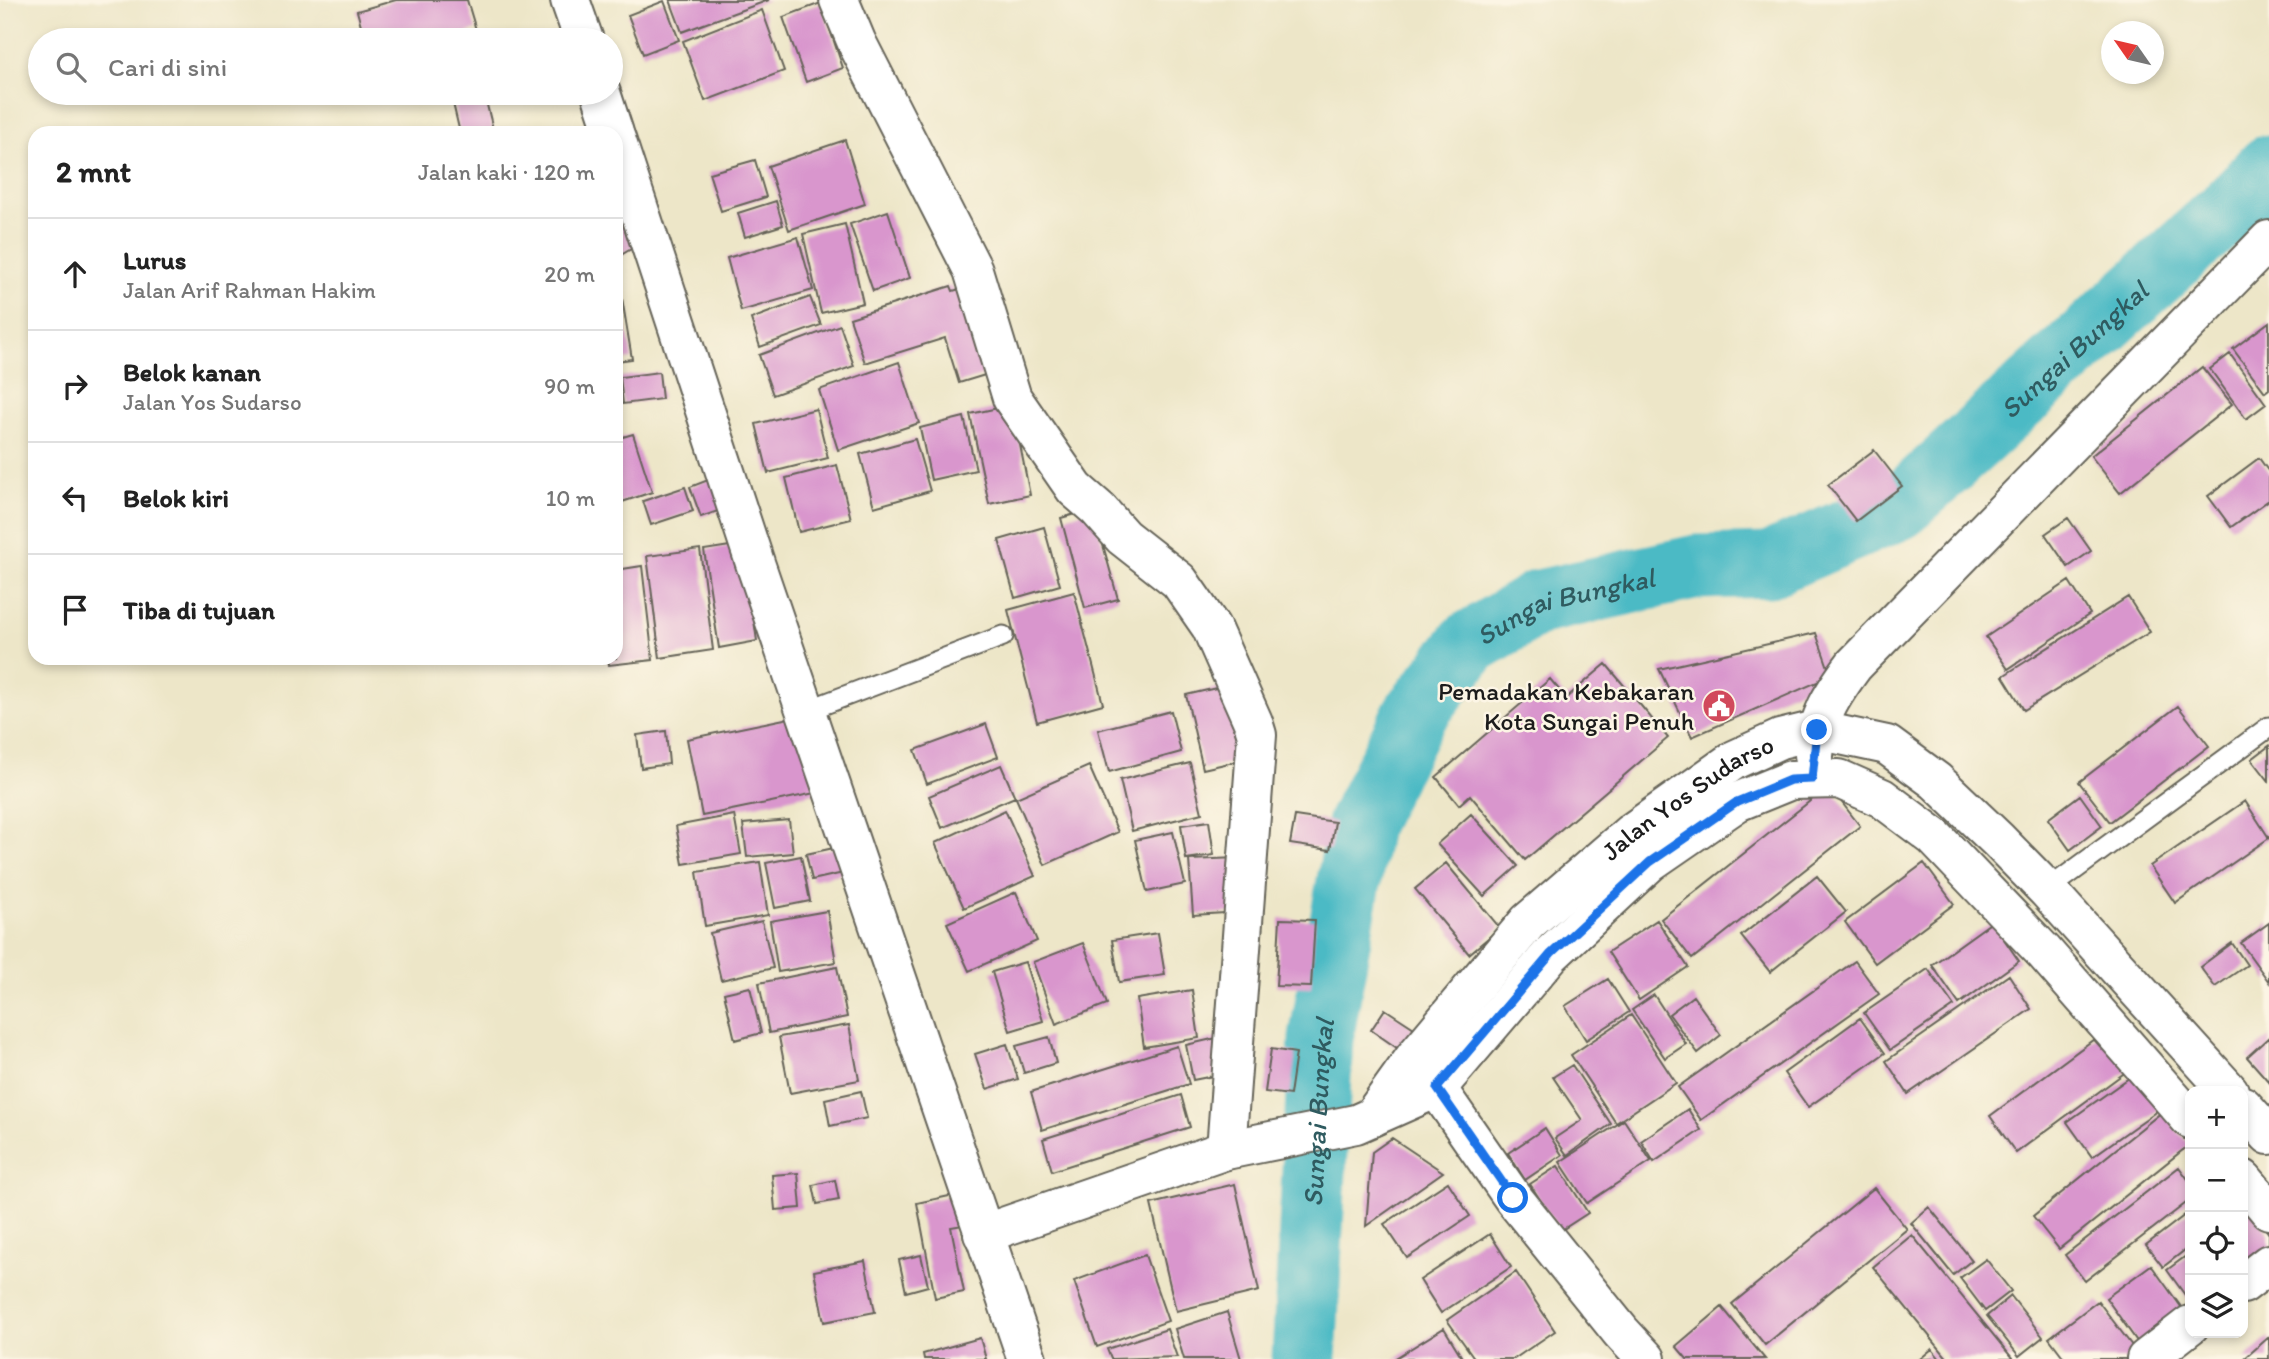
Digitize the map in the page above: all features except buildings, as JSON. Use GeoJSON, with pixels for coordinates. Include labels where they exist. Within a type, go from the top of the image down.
{"type":"FeatureCollection","features":[{"type":"Feature","properties":{"kind":"main road"},"geometry":{"type":"LineString","coordinates":[[570,0],[580,28]]}},
{"type":"Feature","properties":{"kind":"main road"},"geometry":{"type":"LineString","coordinates":[[839,0],[857,43],[973,270],[1012,398],[1075,489],[1098,509],[1123,537],[1180,581],[1211,627],[1253,722],[1257,735],[1234,1148]]}},
{"type":"Feature","properties":{"kind":"main road"},"geometry":{"type":"LineString","coordinates":[[605,105],[612,126]]}},
{"type":"Feature","properties":{"kind":"main road"},"geometry":{"type":"LineString","coordinates":[[623,160],[806,711],[1027,1359]]}},
{"type":"Feature","properties":{"kind":"main road"},"geometry":{"type":"LineString","coordinates":[[1812,779],[1817,730],[1829,699],[1854,665],[2269,240]]}},
{"type":"Feature","properties":{"kind":"main road","name":"Jalan Yos Sudarso"},"geometry":{"type":"LineString","coordinates":[[1363,1121],[1528,922],[1631,833],[1734,760],[1780,739],[1817,730],[1887,745],[1936,781],[2047,890],[2224,1086]]}},
{"type":"Feature","properties":{"kind":"main road","name":"Jalan Yos Sudarso"},"geometry":{"type":"LineString","coordinates":[[1363,1121],[1437,1088],[1551,954],[1650,862],[1737,802],[1790,780],[1812,779],[1839,779],[1882,798],[1934,837],[2044,952],[2185,1113]]}},
{"type":"Feature","properties":{"kind":"main road"},"geometry":{"type":"LineString","coordinates":[[1415,1057],[1513,1198],[1620,1332],[1646,1359]]}},
{"type":"Feature","properties":{"kind":"main road"},"geometry":{"type":"LineString","coordinates":[[2248,1112],[2269,1135]]}},
{"type":"Feature","properties":{"kind":"main road"},"geometry":{"type":"LineString","coordinates":[[984,1234],[1234,1148],[1363,1121]]}},
{"type":"Feature","properties":{"kind":"main road"},"geometry":{"type":"LineString","coordinates":[[2248,1186],[2269,1210]]}},
{"type":"Feature","properties":{"kind":"main road"},"geometry":{"type":"LineString","coordinates":[[2248,1280],[2269,1264]]}},
{"type":"Feature","properties":{"kind":"main road"},"geometry":{"type":"LineString","coordinates":[[2146,1359],[2185,1329]]}},
{"type":"Feature","properties":{"kind":"lane"},"geometry":{"type":"LineString","coordinates":[[806,711],[1003,635]]}},
{"type":"Feature","properties":{"kind":"lane"},"geometry":{"type":"LineString","coordinates":[[2047,890],[2269,727]]}},
{"type":"Feature","properties":{"kind":"waterway","name":"Sungai Bungkal"},"geometry":{"type":"LineString","coordinates":[[1304,1359],[1321,1039],[1359,825],[1415,714],[1470,643],[1539,602],[1697,567],[1769,565],[1899,508],[2231,207],[2269,167]]}},
{"type":"Feature","properties":{"kind":"place","name":"Pemadakan Kebakaran Kota Sungai Penuh"},"geometry":{"type":"Point","coordinates":[1719,706]}},
{"type":"Feature","properties":{"kind":"route"},"geometry":{"type":"LineString","coordinates":[[1513,1198],[1437,1088],[1551,954],[1650,862],[1737,802],[1790,780],[1812,779],[1817,730]]}}]}
